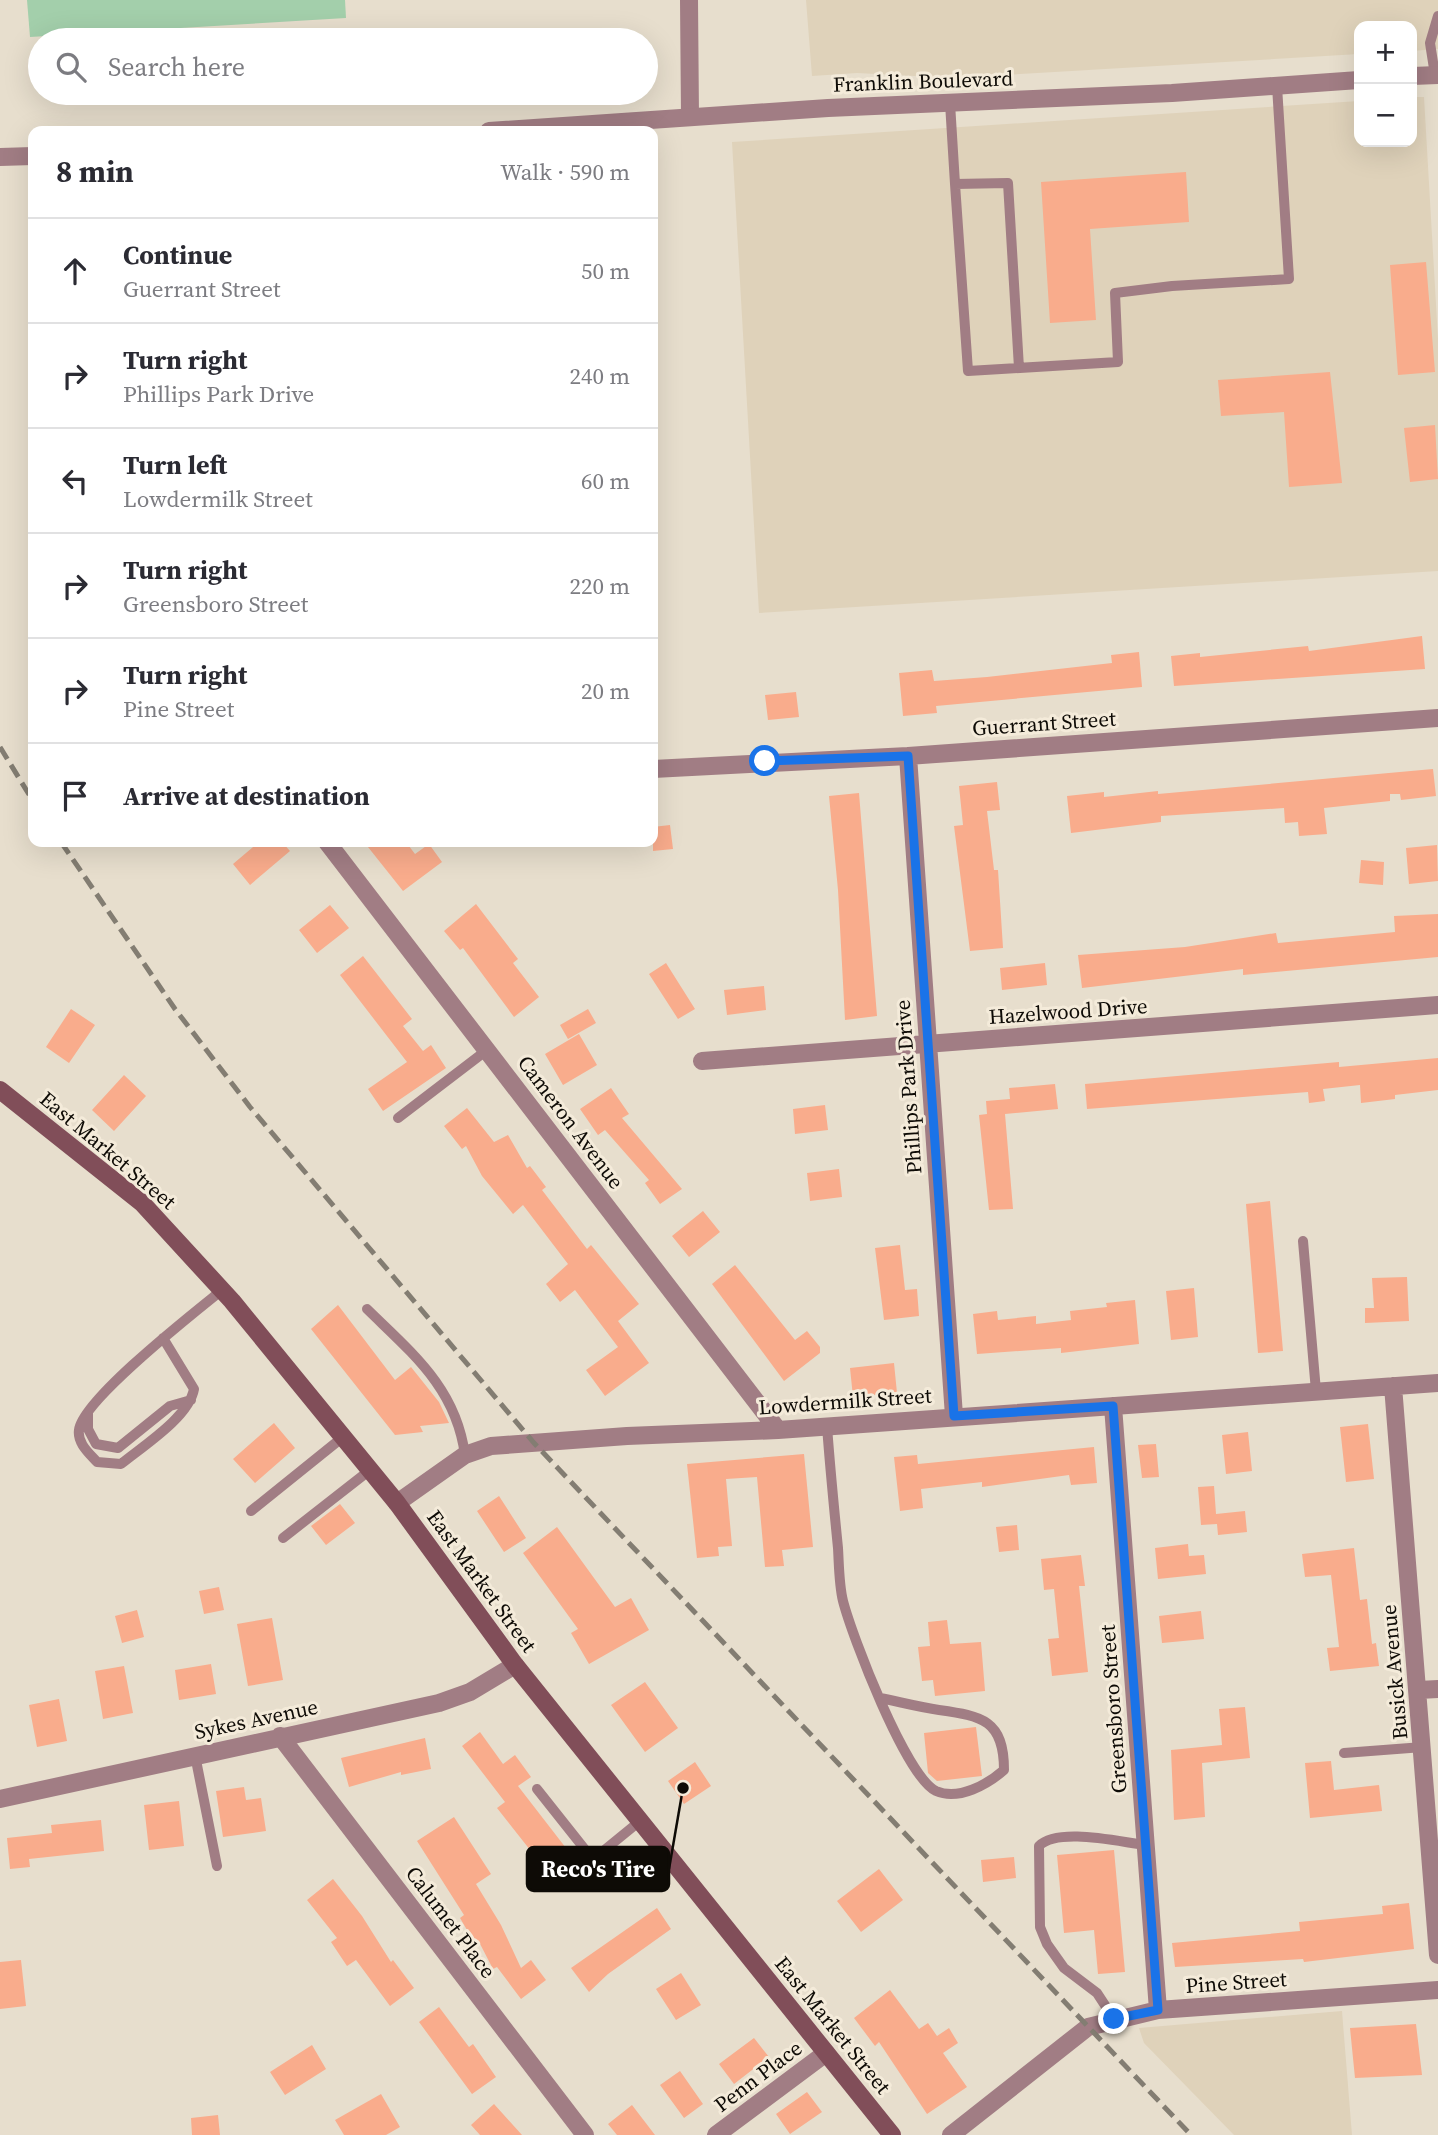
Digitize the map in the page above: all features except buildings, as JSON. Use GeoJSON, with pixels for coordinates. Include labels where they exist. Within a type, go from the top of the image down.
{"type":"FeatureCollection","features":[{"type":"Feature","properties":{"kind":"main road","name":"East Market Street"},"geometry":{"type":"LineString","coordinates":[[0,1090],[142,1203],[222,1290],[397,1503],[515,1665],[891,2135]]}},
{"type":"Feature","properties":{"kind":"street"},"geometry":{"type":"LineString","coordinates":[[689,0],[690,116]]}},
{"type":"Feature","properties":{"kind":"street"},"geometry":{"type":"LineString","coordinates":[[1417,76],[1436,75]]}},
{"type":"Feature","properties":{"kind":"street","name":"Franklin Boulevard"},"geometry":{"type":"LineString","coordinates":[[556,126],[690,116],[1354,80]]}},
{"type":"Feature","properties":{"kind":"street"},"geometry":{"type":"LineString","coordinates":[[0,157],[28,156]]}},
{"type":"Feature","properties":{"kind":"street","name":"Guerrant Street"},"geometry":{"type":"LineString","coordinates":[[658,769],[908,756],[1438,718]]}},
{"type":"Feature","properties":{"kind":"street","name":"Phillips Park Drive"},"geometry":{"type":"LineString","coordinates":[[908,756],[954,1416]]}},
{"type":"Feature","properties":{"kind":"street","name":"Cameron Avenue"},"geometry":{"type":"LineString","coordinates":[[331,847],[778,1430]]}},
{"type":"Feature","properties":{"kind":"street","name":"Hazelwood Drive"},"geometry":{"type":"LineString","coordinates":[[702,1061],[1438,1005]]}},
{"type":"Feature","properties":{"kind":"street","name":"Lowdermilk Street"},"geometry":{"type":"LineString","coordinates":[[397,1503],[466,1455],[491,1446],[627,1436],[778,1430],[1438,1383]]}},
{"type":"Feature","properties":{"kind":"street","name":"Busick Avenue"},"geometry":{"type":"LineString","coordinates":[[1393,1386],[1438,1955]]}},
{"type":"Feature","properties":{"kind":"street","name":"Greensboro Street"},"geometry":{"type":"LineString","coordinates":[[1113,1406],[1158,2010]]}},
{"type":"Feature","properties":{"kind":"street","name":"Sykes Avenue"},"geometry":{"type":"LineString","coordinates":[[0,1799],[439,1703],[470,1692],[515,1665]]}},
{"type":"Feature","properties":{"kind":"street"},"geometry":{"type":"LineString","coordinates":[[1419,1690],[1438,1689]]}},
{"type":"Feature","properties":{"kind":"street","name":"Calumet Place"},"geometry":{"type":"LineString","coordinates":[[280,1736],[585,2135]]}},
{"type":"Feature","properties":{"kind":"street","name":"Pine Street"},"geometry":{"type":"LineString","coordinates":[[951,2135],[1088,2026],[1158,2010],[1438,1990]]}},
{"type":"Feature","properties":{"kind":"street","name":"Penn Place"},"geometry":{"type":"LineString","coordinates":[[716,2135],[826,2053]]}},
{"type":"Feature","properties":{"kind":"lane"},"geometry":{"type":"LineString","coordinates":[[1436,75],[1430,43],[1438,16]]}},
{"type":"Feature","properties":{"kind":"lane"},"geometry":{"type":"LineString","coordinates":[[950,103],[968,372],[1118,362],[1115,293],[1172,286],[1289,279],[1277,86]]}},
{"type":"Feature","properties":{"kind":"lane"},"geometry":{"type":"LineString","coordinates":[[954,184],[1008,183],[1019,368]]}},
{"type":"Feature","properties":{"kind":"lane"},"geometry":{"type":"LineString","coordinates":[[398,1118],[486,1049]]}},
{"type":"Feature","properties":{"kind":"lane"},"geometry":{"type":"LineString","coordinates":[[1303,1241],[1317,1391]]}},
{"type":"Feature","properties":{"kind":"lane"},"geometry":{"type":"LineString","coordinates":[[193,1394],[168,1426],[121,1464],[97,1462],[83,1447],[78,1430],[88,1409],[163,1338],[222,1290]]}},
{"type":"Feature","properties":{"kind":"lane"},"geometry":{"type":"LineString","coordinates":[[367,1309],[415,1356],[452,1403],[462,1432],[466,1455]]}},
{"type":"Feature","properties":{"kind":"lane"},"geometry":{"type":"LineString","coordinates":[[163,1338],[193,1394]]}},
{"type":"Feature","properties":{"kind":"lane"},"geometry":{"type":"LineString","coordinates":[[88,1409],[88,1429],[96,1444],[118,1447],[170,1406],[193,1394]]}},
{"type":"Feature","properties":{"kind":"lane"},"geometry":{"type":"LineString","coordinates":[[827,1426],[843,1601],[880,1698],[892,1729],[917,1774],[935,1791],[951,1793],[970,1790],[989,1782],[1004,1770],[1004,1747],[993,1727],[976,1715],[880,1698]]}},
{"type":"Feature","properties":{"kind":"lane"},"geometry":{"type":"LineString","coordinates":[[251,1511],[343,1437]]}},
{"type":"Feature","properties":{"kind":"lane"},"geometry":{"type":"LineString","coordinates":[[283,1538],[370,1470]]}},
{"type":"Feature","properties":{"kind":"lane"},"geometry":{"type":"LineString","coordinates":[[1344,1753],[1423,1748]]}},
{"type":"Feature","properties":{"kind":"lane"},"geometry":{"type":"LineString","coordinates":[[195,1755],[216,1866]]}},
{"type":"Feature","properties":{"kind":"lane"},"geometry":{"type":"LineString","coordinates":[[537,1789],[587,1852],[602,1852],[640,1821]]}},
{"type":"Feature","properties":{"kind":"lane"},"geometry":{"type":"LineString","coordinates":[[1114,2019],[1097,1993],[1064,1968],[1047,1944],[1040,1927],[1039,1846],[1046,1839],[1062,1836],[1146,1845]]}},
{"type":"Feature","properties":{"kind":"shaded area"},"geometry":{"type":"Polygon","coordinates":[[[806,0],[1438,0],[1438,49],[1417,51],[1417,21],[1354,21],[1354,54],[953,78],[857,73],[812,76],[806,0]]]}},
{"type":"Feature","properties":{"kind":"shaded area"},"geometry":{"type":"Polygon","coordinates":[[[1417,97],[1424,97],[1438,339],[1438,571],[759,613],[732,142],[1354,101],[1354,147],[1417,147],[1417,97]]]}},
{"type":"Feature","properties":{"kind":"shaded area"},"geometry":{"type":"Polygon","coordinates":[[[1342,2011],[1352,2135],[1234,2135],[1144,2043],[1139,2028],[1342,2011]]]}},
{"type":"Feature","properties":{"kind":"green space"},"geometry":{"type":"Polygon","coordinates":[[[27,0],[345,0],[346,18],[180,28],[29,28],[27,0]]]}},
{"type":"Feature","properties":{"kind":"railway"},"geometry":{"type":"LineString","coordinates":[[0,747],[28,793]]}},
{"type":"Feature","properties":{"kind":"railway"},"geometry":{"type":"LineString","coordinates":[[64,847],[175,1009],[250,1107],[534,1443],[1191,2135]]}},
{"type":"Feature","properties":{"kind":"place","name":"Reco's Tire"},"geometry":{"type":"Point","coordinates":[683,1788]}},
{"type":"Feature","properties":{"kind":"route"},"geometry":{"type":"LineString","coordinates":[[765,761],[908,756],[954,1416],[1113,1406],[1158,2010],[1114,2019]]}}]}
